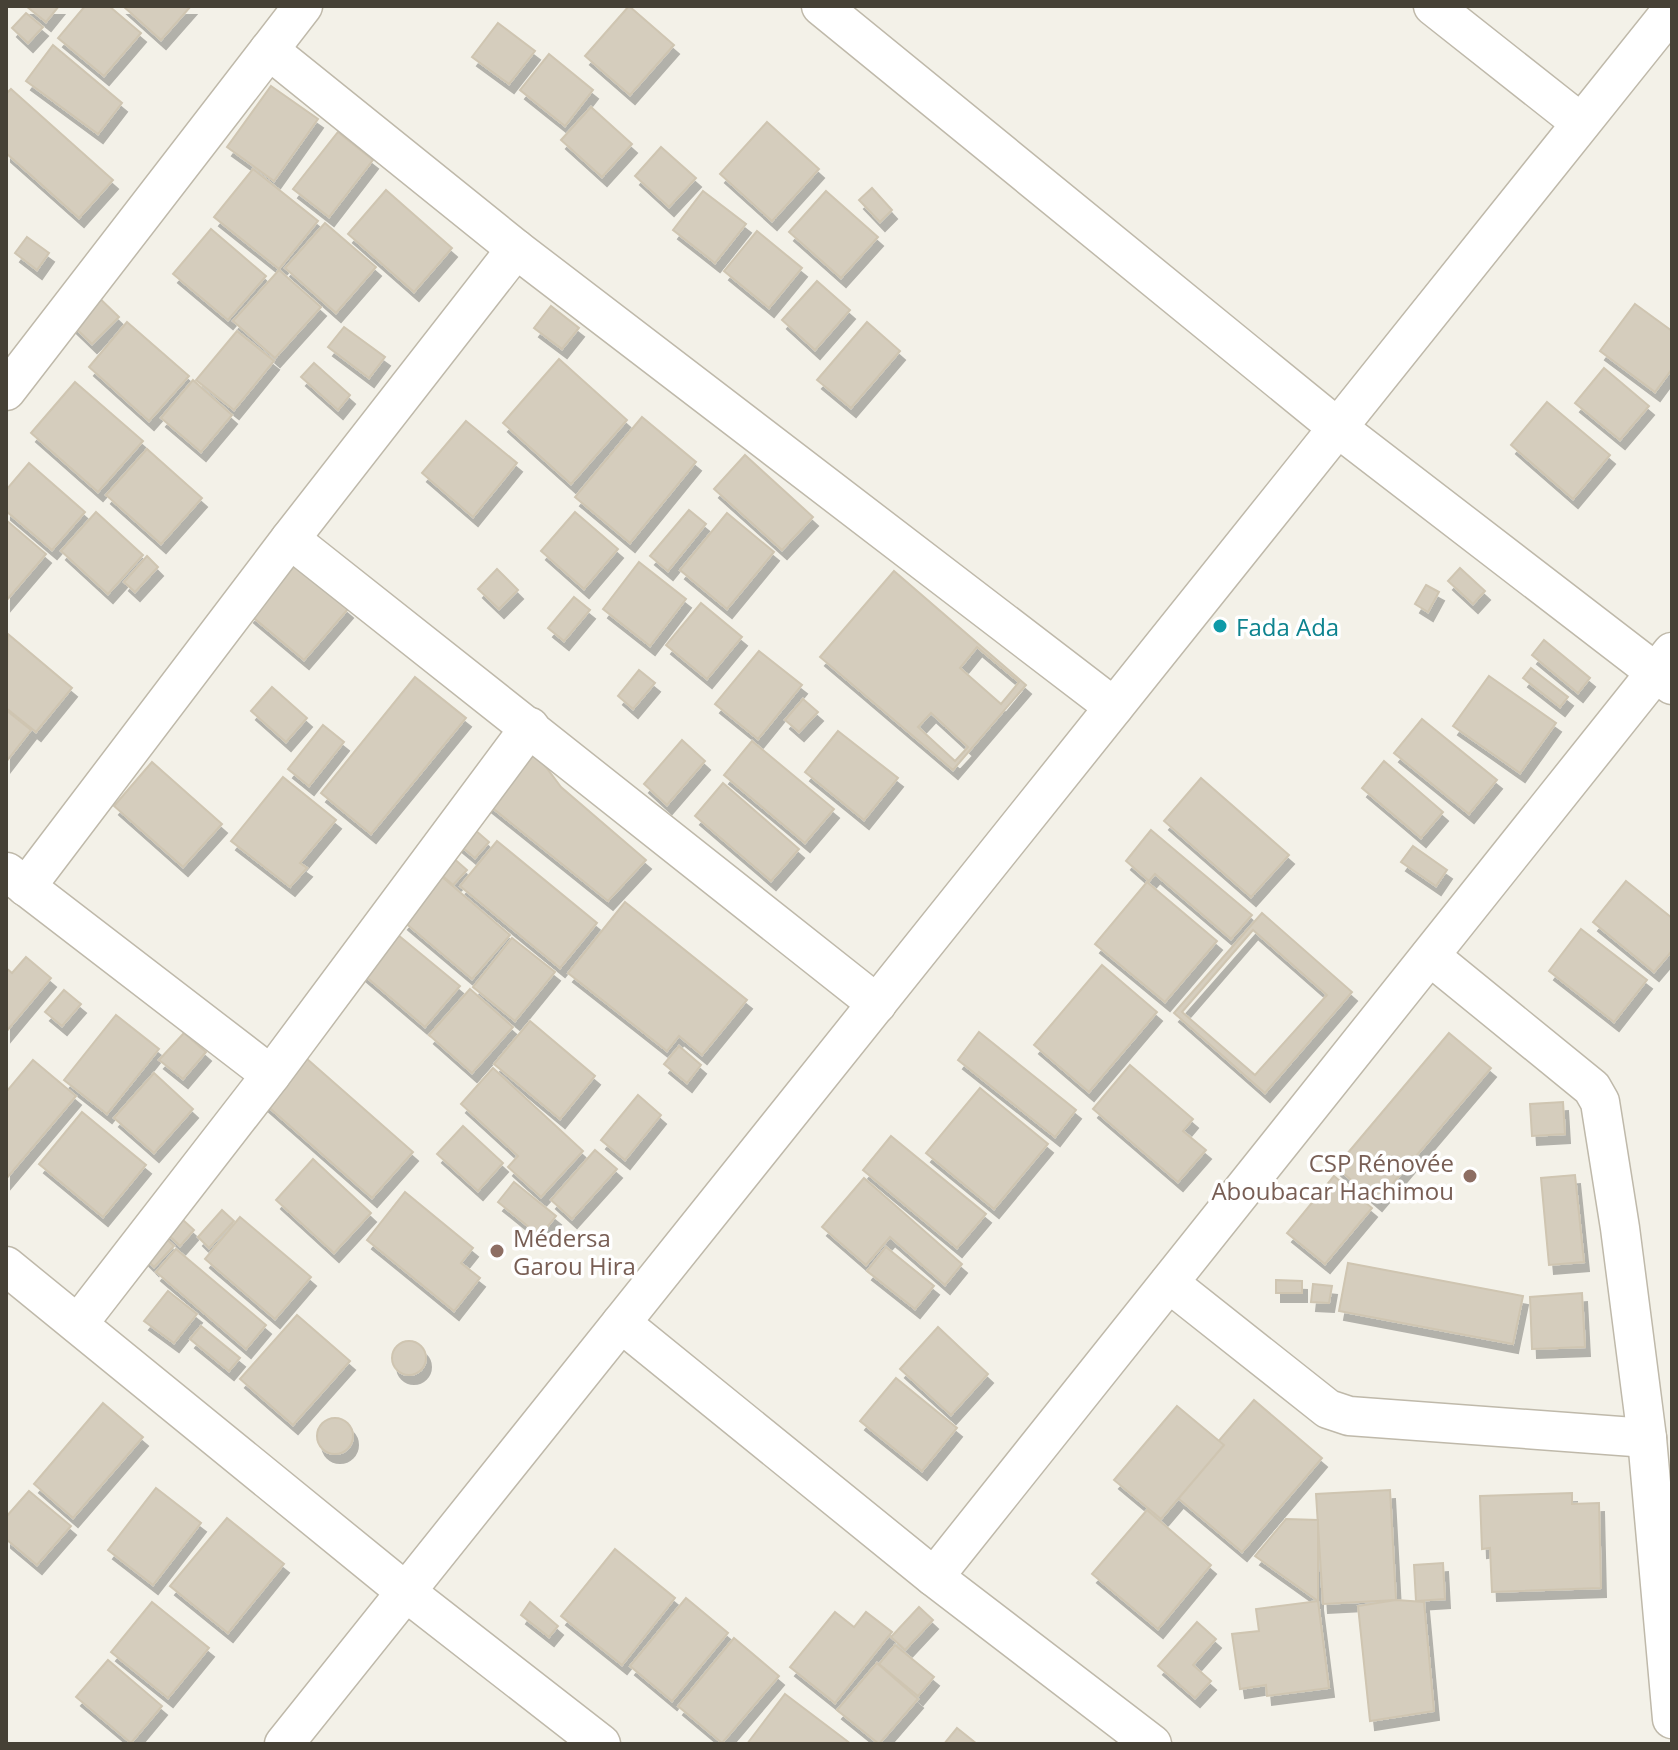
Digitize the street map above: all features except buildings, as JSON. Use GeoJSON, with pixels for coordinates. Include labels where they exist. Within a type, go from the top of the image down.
{"type":"FeatureCollection","features":[{"type":"Feature","properties":{"kind":"street"},"geometry":{"type":"LineString","coordinates":[[6,391],[303,6]]}},
{"type":"Feature","properties":{"kind":"street"},"geometry":{"type":"LineString","coordinates":[[821,6],[1338,428],[1667,670],[1430,956],[934,1577]]}},
{"type":"Feature","properties":{"kind":"street"},"geometry":{"type":"LineString","coordinates":[[1433,6],[1581,123]]}},
{"type":"Feature","properties":{"kind":"street"},"geometry":{"type":"LineString","coordinates":[[284,1744],[1672,10]]}},
{"type":"Feature","properties":{"kind":"street"},"geometry":{"type":"LineString","coordinates":[[269,50],[516,249],[1114,707]]}},
{"type":"Feature","properties":{"kind":"street"},"geometry":{"type":"LineString","coordinates":[[271,1075],[16,879],[290,539],[516,249]]}},
{"type":"Feature","properties":{"kind":"street"},"geometry":{"type":"LineString","coordinates":[[290,539],[877,1004]]}},
{"type":"Feature","properties":{"kind":"street"},"geometry":{"type":"LineString","coordinates":[[78,1324],[271,1075],[530,727]]}},
{"type":"Feature","properties":{"kind":"street"},"geometry":{"type":"LineString","coordinates":[[1430,956],[1592,1088],[1600,1102],[1647,1438],[1672,1719]]}},
{"type":"Feature","properties":{"kind":"street"},"geometry":{"type":"LineString","coordinates":[[6,1266],[406,1592],[601,1744]]}},
{"type":"Feature","properties":{"kind":"street"},"geometry":{"type":"LineString","coordinates":[[1169,1283],[1320,1403],[1349,1416],[1647,1438]]}},
{"type":"Feature","properties":{"kind":"street"},"geometry":{"type":"LineString","coordinates":[[621,1323],[934,1577],[1152,1744]]}},
{"type":"Feature","properties":{"kind":"street"},"geometry":{"type":"LineString","coordinates":[[1660,1744],[1672,1743]]}},
{"type":"Feature","properties":{"kind":"place","name":"Fada Ada"},"geometry":{"type":"Point","coordinates":[1220,626]}},
{"type":"Feature","properties":{"kind":"place","name":"CSP Rénovée Aboubacar Hachimou"},"geometry":{"type":"Point","coordinates":[1470,1176]}},
{"type":"Feature","properties":{"kind":"place","name":"Médersa Garou Hira"},"geometry":{"type":"Point","coordinates":[497,1251]}}]}
